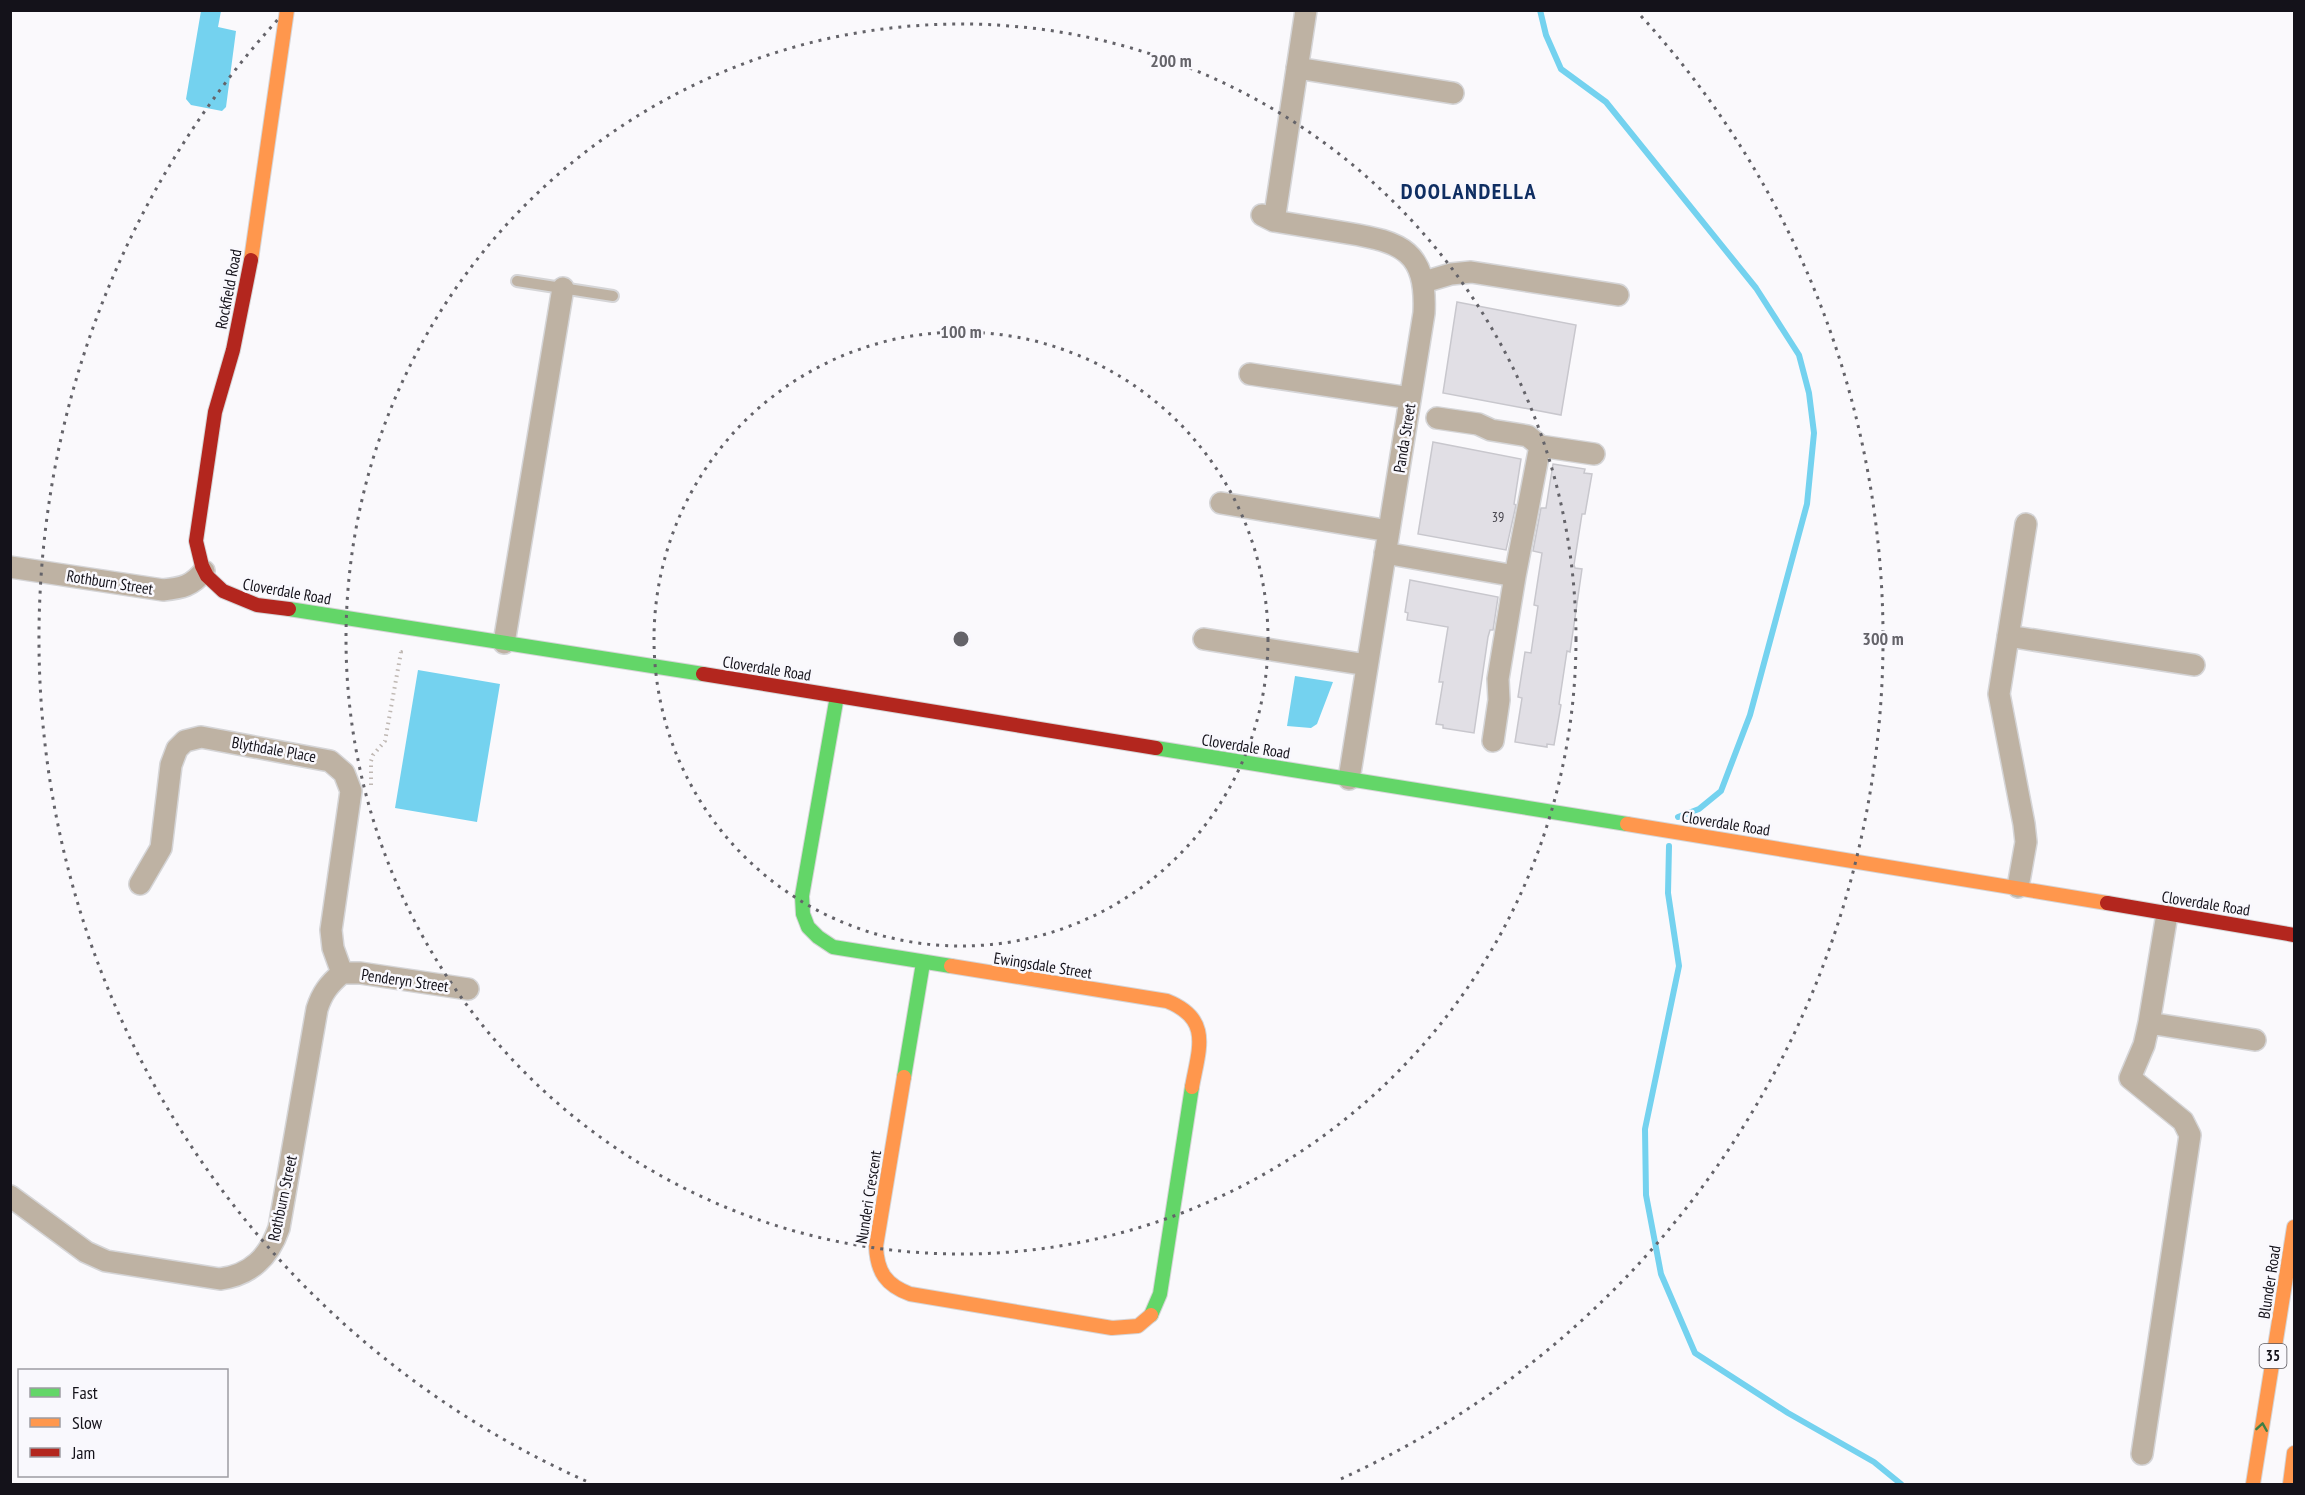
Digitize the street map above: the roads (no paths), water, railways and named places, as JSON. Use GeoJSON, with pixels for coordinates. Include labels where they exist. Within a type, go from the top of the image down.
{"type":"FeatureCollection","features":[{"type":"Feature","properties":{"kind":"street","name":"Rockfield Road"},"geometry":{"type":"LineString","coordinates":[[204,571],[197,556],[196,541],[216,412],[233,350],[251,263],[287,10]]}},
{"type":"Feature","properties":{"kind":"street"},"geometry":{"type":"LineString","coordinates":[[1305,10],[1297,68],[1453,93]]}},
{"type":"Feature","properties":{"kind":"street","name":"Panda Street"},"geometry":{"type":"LineString","coordinates":[[1297,68],[1268,218],[1374,237],[1396,244],[1409,254],[1424,282],[1424,313],[1349,779]]}},
{"type":"Feature","properties":{"kind":"street"},"geometry":{"type":"LineString","coordinates":[[1424,282],[1452,274],[1471,272],[1618,295]]}},
{"type":"Feature","properties":{"kind":"street"},"geometry":{"type":"LineString","coordinates":[[504,643],[563,288]]}},
{"type":"Feature","properties":{"kind":"street"},"geometry":{"type":"LineString","coordinates":[[1250,374],[1410,398]]}},
{"type":"Feature","properties":{"kind":"street"},"geometry":{"type":"LineString","coordinates":[[1437,418],[1478,424],[1491,430],[1528,436],[1540,446],[1594,454]]}},
{"type":"Feature","properties":{"kind":"street"},"geometry":{"type":"LineString","coordinates":[[1493,741],[1499,700],[1498,679],[1540,446]]}},
{"type":"Feature","properties":{"kind":"street"},"geometry":{"type":"LineString","coordinates":[[1221,503],[1389,531]]}},
{"type":"Feature","properties":{"kind":"street"},"geometry":{"type":"LineString","coordinates":[[2018,887],[2026,843],[1999,694],[2026,524]]}},
{"type":"Feature","properties":{"kind":"street"},"geometry":{"type":"LineString","coordinates":[[1385,553],[1515,576]]}},
{"type":"Feature","properties":{"kind":"street","name":"Rothburn Street"},"geometry":{"type":"LineString","coordinates":[[10,567],[163,590],[176,589],[195,582],[204,571]]}},
{"type":"Feature","properties":{"kind":"street","name":"Cloverdale Road"},"geometry":{"type":"LineString","coordinates":[[204,571],[223,593],[238,601],[257,605],[837,696],[2295,934]]}},
{"type":"Feature","properties":{"kind":"street"},"geometry":{"type":"LineString","coordinates":[[2008,636],[2194,665]]}},
{"type":"Feature","properties":{"kind":"street"},"geometry":{"type":"LineString","coordinates":[[1204,639],[1367,665]]}},
{"type":"Feature","properties":{"kind":"street","name":"Ewingsdale Street"},"geometry":{"type":"LineString","coordinates":[[837,696],[802,896],[802,912],[811,933],[833,947],[1167,1001],[1189,1011],[1199,1025],[1198,1051],[1160,1294],[1151,1315],[1142,1324]]}},
{"type":"Feature","properties":{"kind":"street","name":"Blythdale Place"},"geometry":{"type":"LineString","coordinates":[[140,884],[161,848],[171,765],[177,750],[185,741],[201,737],[323,758],[338,766],[344,773],[351,791],[331,930],[333,948],[342,973]]}},
{"type":"Feature","properties":{"kind":"street"},"geometry":{"type":"LineString","coordinates":[[2142,1454],[2190,1135],[2183,1121],[2130,1078],[2144,1045],[2149,1023],[2167,914]]}},
{"type":"Feature","properties":{"kind":"street","name":"Nunderi Crescent"},"geometry":{"type":"LineString","coordinates":[[923,963],[876,1245],[876,1256],[881,1275],[896,1289],[910,1294],[1112,1328],[1131,1328],[1142,1324]]}},
{"type":"Feature","properties":{"kind":"street","name":"Rothburn Street"},"geometry":{"type":"LineString","coordinates":[[10,1196],[86,1252],[106,1261],[220,1279],[246,1272],[267,1255],[274,1245],[279,1228],[317,1009],[328,985],[342,973]]}},
{"type":"Feature","properties":{"kind":"street","name":"Penderyn Street"},"geometry":{"type":"LineString","coordinates":[[342,973],[360,973],[468,989]]}},
{"type":"Feature","properties":{"kind":"street"},"geometry":{"type":"LineString","coordinates":[[2149,1023],[2255,1040]]}},
{"type":"Feature","properties":{"kind":"street","name":"Blunder Road"},"geometry":{"type":"LineString","coordinates":[[2253,1485],[2295,1227]]}},
{"type":"Feature","properties":{"kind":"street"},"geometry":{"type":"LineString","coordinates":[[2290,1485],[2295,1453]]}},
{"type":"Feature","properties":{"kind":"lane"},"geometry":{"type":"LineString","coordinates":[[517,281],[613,296]]}},
{"type":"Feature","properties":{"kind":"water"},"geometry":{"type":"Polygon","coordinates":[[[201,11],[221,11],[218,27],[236,31],[226,107],[222,111],[191,105],[186,99],[201,11]]]}},
{"type":"Feature","properties":{"kind":"water"},"geometry":{"type":"Polygon","coordinates":[[[418,670],[500,684],[477,822],[395,808],[418,670]]]}},
{"type":"Feature","properties":{"kind":"water"},"geometry":{"type":"Polygon","coordinates":[[[1295,676],[1333,682],[1317,724],[1311,728],[1287,726],[1295,676]]]}},
{"type":"Feature","properties":{"kind":"waterway"},"geometry":{"type":"LineString","coordinates":[[1540,10],[1546,35],[1561,69],[1606,102],[1756,288],[1799,355],[1809,393],[1814,433],[1807,504],[1750,715],[1721,791],[1699,809],[1678,817]]}},
{"type":"Feature","properties":{"kind":"waterway"},"geometry":{"type":"LineString","coordinates":[[1669,846],[1668,893],[1679,966],[1645,1129],[1646,1195],[1661,1274],[1695,1353],[1788,1413],[1874,1462],[1901,1484]]}},
{"type":"Feature","properties":{"kind":"district","name":"DOOLANDELLA"},"geometry":{"type":"Point","coordinates":[1469,191]}}]}
